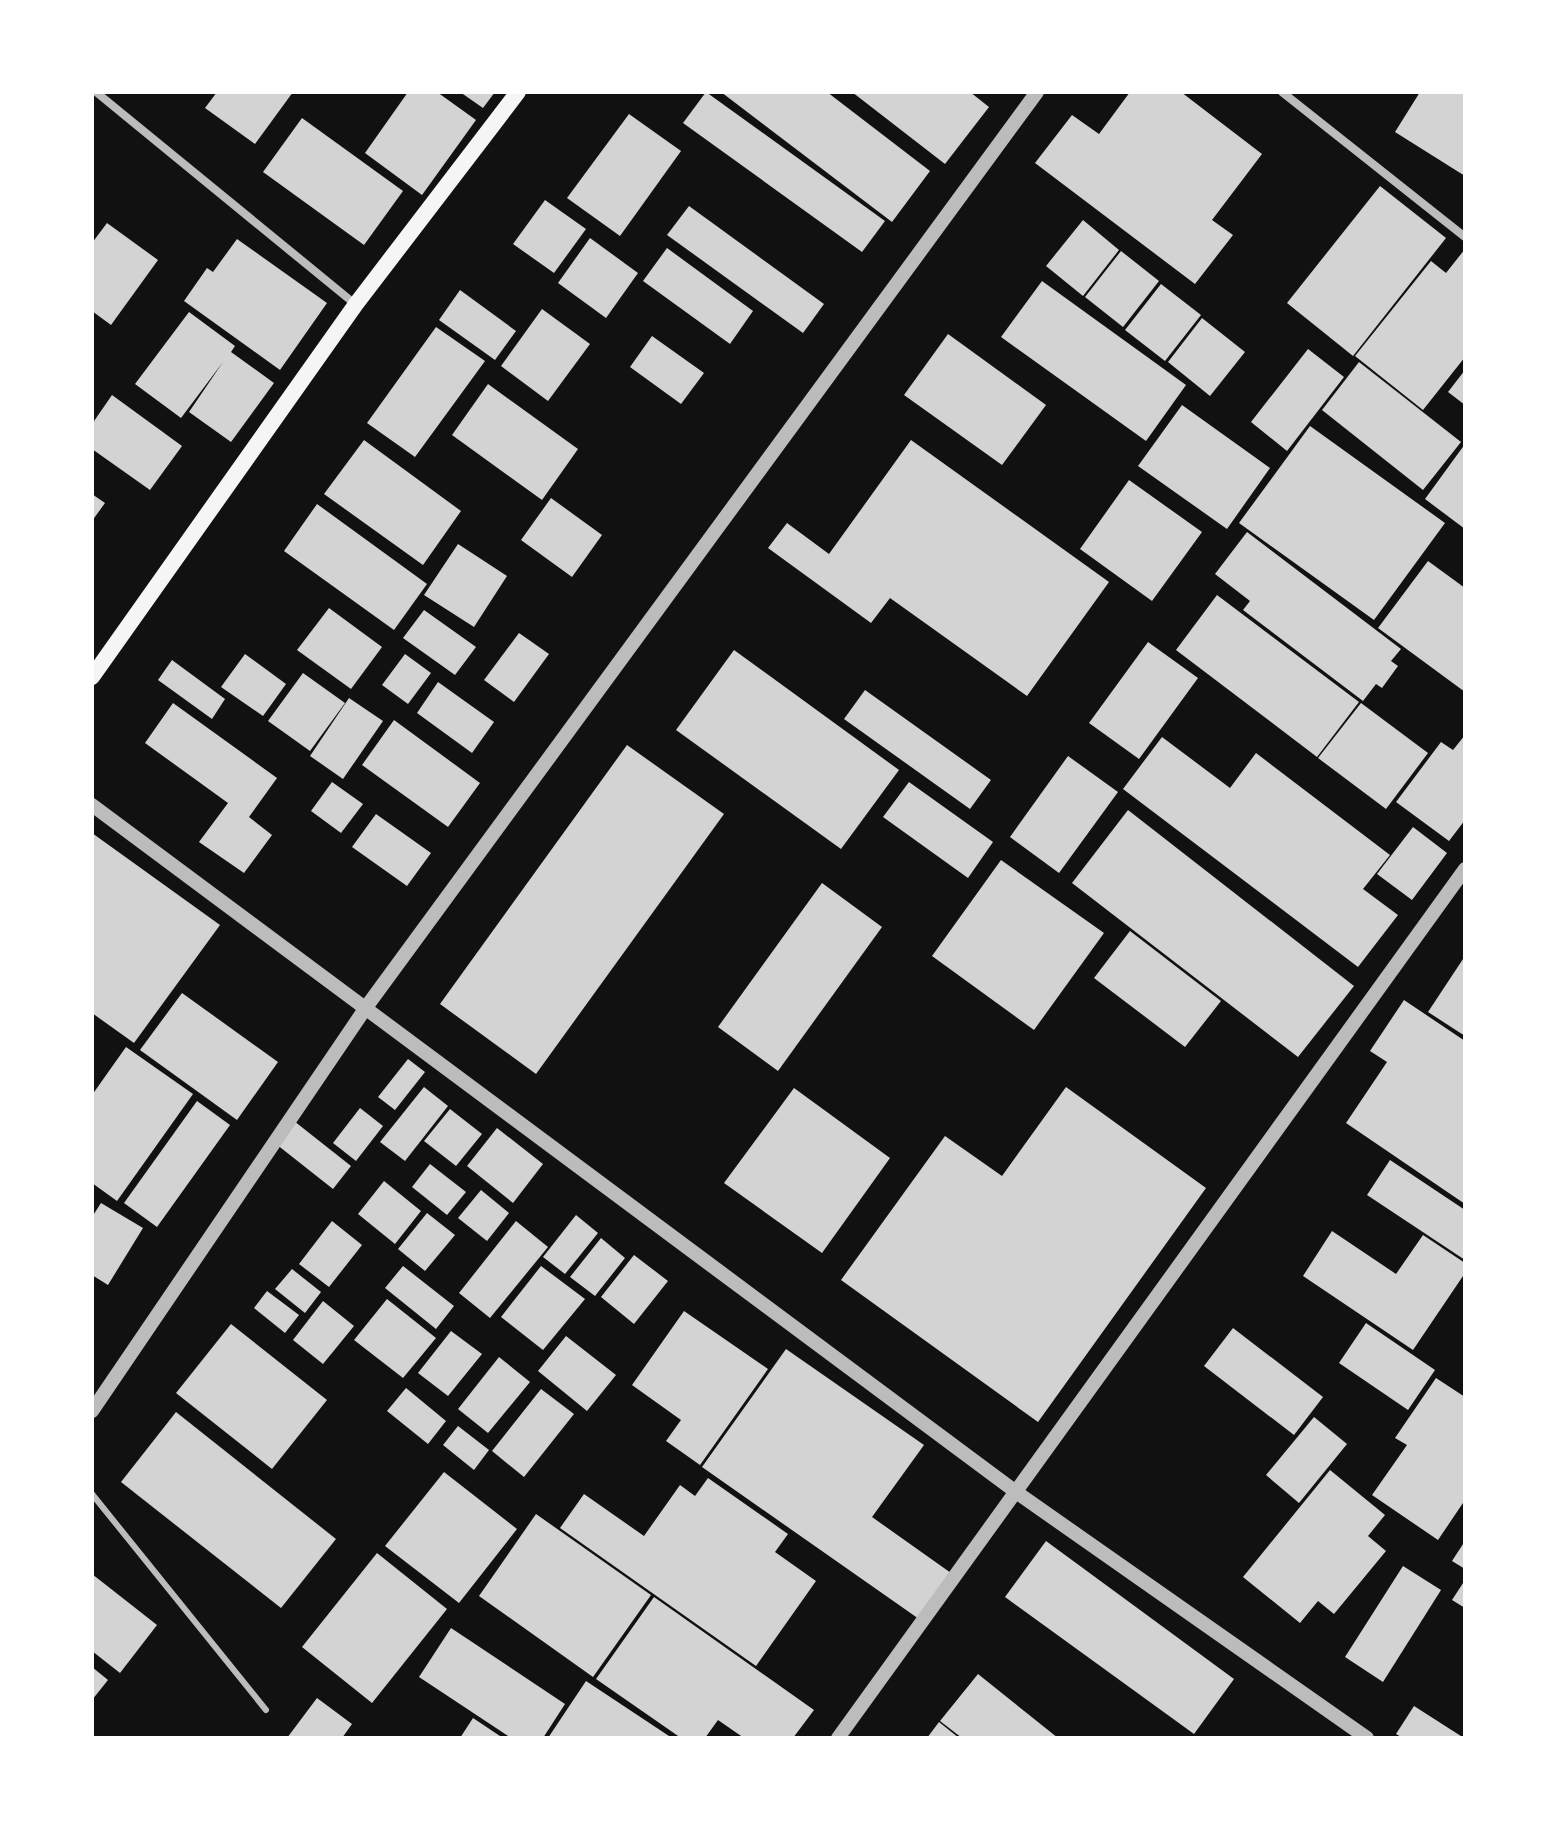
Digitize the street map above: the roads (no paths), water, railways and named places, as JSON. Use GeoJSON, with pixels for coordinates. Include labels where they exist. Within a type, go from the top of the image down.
{"type":"FeatureCollection","features":[{"type":"Feature","properties":{"kind":"main road"},"geometry":{"type":"LineString","coordinates":[[92,677],[356,304],[518,92]]}},
{"type":"Feature","properties":{"kind":"street"},"geometry":{"type":"LineString","coordinates":[[96,92],[356,304]]}},
{"type":"Feature","properties":{"kind":"street"},"geometry":{"type":"LineString","coordinates":[[92,1411],[367,1006],[1037,92]]}},
{"type":"Feature","properties":{"kind":"street"},"geometry":{"type":"LineString","coordinates":[[1282,92],[1465,237]]}},
{"type":"Feature","properties":{"kind":"street"},"geometry":{"type":"LineString","coordinates":[[92,805],[367,1006],[1016,1492],[1367,1738]]}},
{"type":"Feature","properties":{"kind":"street"},"geometry":{"type":"LineString","coordinates":[[838,1738],[1465,869]]}},
{"type":"Feature","properties":{"kind":"lane"},"geometry":{"type":"LineString","coordinates":[[92,1494],[266,1710]]}}]}
